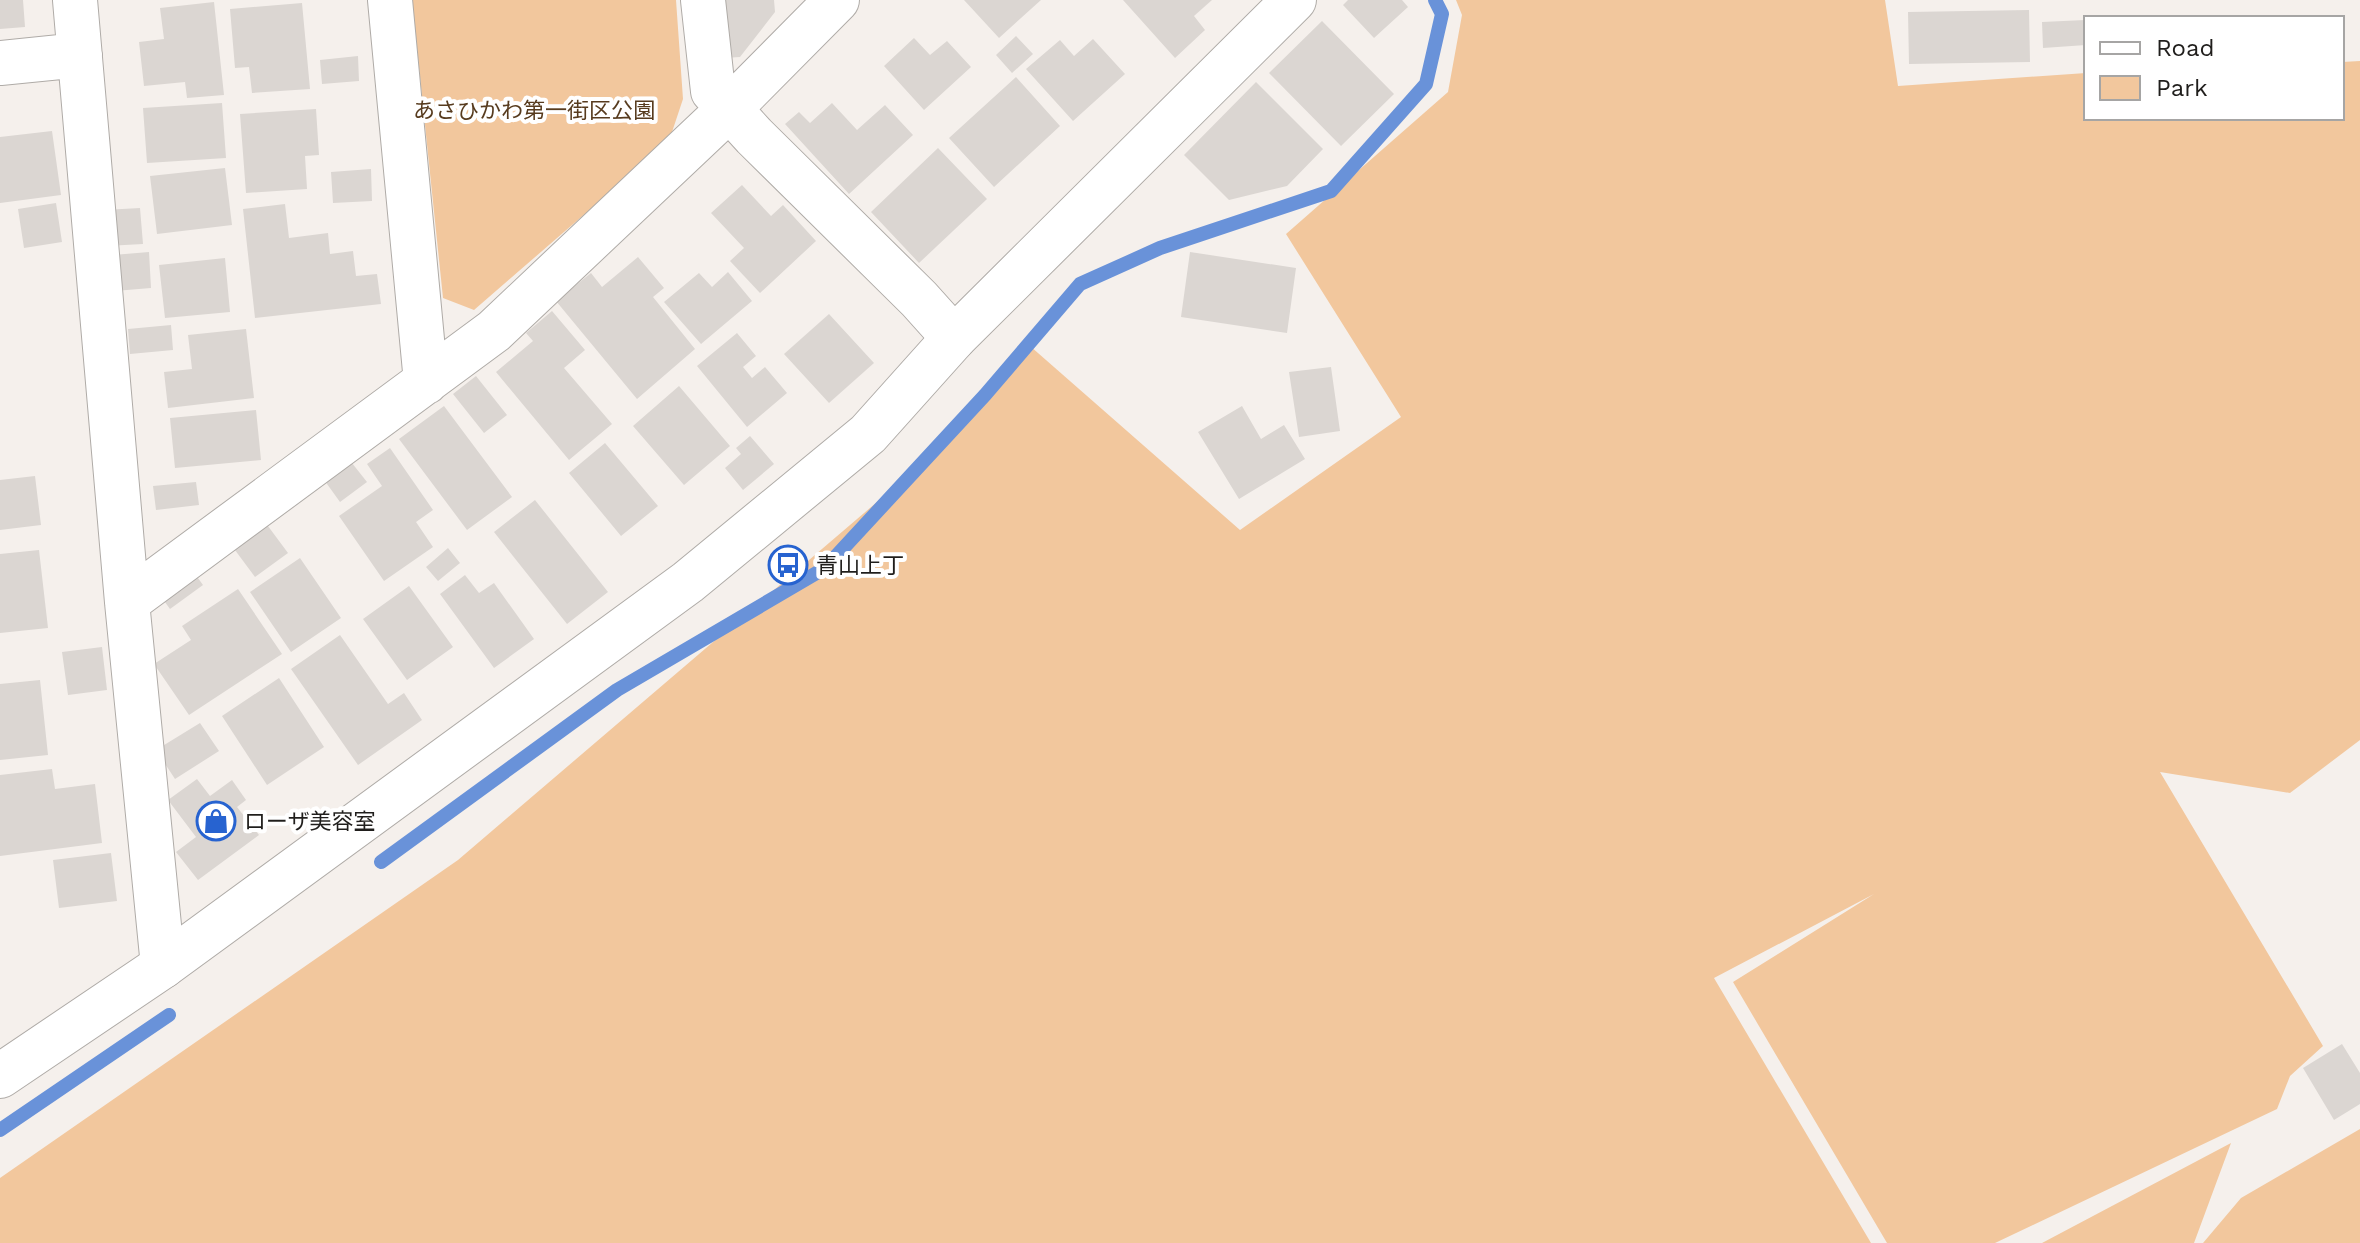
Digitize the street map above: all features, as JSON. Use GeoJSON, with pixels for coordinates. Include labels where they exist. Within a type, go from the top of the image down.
{"type":"FeatureCollection","features":[{"type":"Feature","properties":{"kind":"street"},"geometry":{"type":"LineString","coordinates":[[75,0],[127,602],[163,966]]}},
{"type":"Feature","properties":{"kind":"street"},"geometry":{"type":"LineString","coordinates":[[390,0],[426,382]]}},
{"type":"Feature","properties":{"kind":"street"},"geometry":{"type":"LineString","coordinates":[[703,0],[713,91],[954,338]]}},
{"type":"Feature","properties":{"kind":"street"},"geometry":{"type":"LineString","coordinates":[[127,602],[494,331],[729,109],[837,0]]}},
{"type":"Feature","properties":{"kind":"street"},"geometry":{"type":"LineString","coordinates":[[0,1076],[163,966],[688,582],[868,434],[954,338],[1294,0]]}},
{"type":"Feature","properties":{"kind":"street"},"geometry":{"type":"LineString","coordinates":[[0,63],[80,55]]}},
{"type":"Feature","properties":{"kind":"green space","name":"あさひかわ第一街区公園"},"geometry":{"type":"Polygon","coordinates":[[[412,0],[676,0],[683,99],[669,141],[474,310],[443,298],[412,0]]]}},
{"type":"Feature","properties":{"kind":"green space"},"geometry":{"type":"Polygon","coordinates":[[[1456,0],[1885,0],[1898,86],[2084,73],[2084,120],[2344,120],[2344,62],[2360,61],[2360,740],[2290,793],[2160,772],[2323,1046],[2290,1076],[2277,1109],[1995,1243],[1887,1243],[1733,982],[1874,894],[1714,978],[1871,1243],[0,1243],[0,1178],[458,860],[898,484],[1030,346],[1240,530],[1401,417],[1286,234],[1448,92],[1462,15],[1456,0]]]}},
{"type":"Feature","properties":{"kind":"green space"},"geometry":{"type":"Polygon","coordinates":[[[2360,1129],[2360,1243],[2203,1243],[2241,1198],[2360,1129]]]}},
{"type":"Feature","properties":{"kind":"green space"},"geometry":{"type":"Polygon","coordinates":[[[2231,1143],[2194,1243],[2042,1243],[2231,1143]]]}},
{"type":"Feature","properties":{"kind":"building"},"geometry":{"type":"Polygon","coordinates":[[[0,0],[23,0],[25,27],[0,29],[0,0]]]}},
{"type":"Feature","properties":{"kind":"building"},"geometry":{"type":"Polygon","coordinates":[[[719,0],[774,0],[775,12],[740,57],[724,58],[719,0]]]}},
{"type":"Feature","properties":{"kind":"building"},"geometry":{"type":"Polygon","coordinates":[[[964,0],[1041,0],[999,38],[964,0]]]}},
{"type":"Feature","properties":{"kind":"building"},"geometry":{"type":"Polygon","coordinates":[[[1123,0],[1212,0],[1194,16],[1205,30],[1175,58],[1123,0]]]}},
{"type":"Feature","properties":{"kind":"building"},"geometry":{"type":"Polygon","coordinates":[[[1348,0],[1402,0],[1408,7],[1374,38],[1343,5],[1348,0]]]}},
{"type":"Feature","properties":{"kind":"building"},"geometry":{"type":"Polygon","coordinates":[[[214,2],[224,95],[187,98],[185,82],[144,86],[139,42],[164,39],[160,8],[214,2]]]}},
{"type":"Feature","properties":{"kind":"building"},"geometry":{"type":"Polygon","coordinates":[[[302,3],[310,89],[252,93],[249,67],[235,68],[230,9],[302,3]]]}},
{"type":"Feature","properties":{"kind":"building"},"geometry":{"type":"Polygon","coordinates":[[[2029,10],[2030,62],[1909,64],[1908,12],[2029,10]]]}},
{"type":"Feature","properties":{"kind":"building"},"geometry":{"type":"Polygon","coordinates":[[[2084,20],[2084,45],[2043,48],[2042,22],[2084,20]]]}},
{"type":"Feature","properties":{"kind":"building"},"geometry":{"type":"Polygon","coordinates":[[[1322,21],[1394,94],[1341,146],[1269,73],[1322,21]]]}},
{"type":"Feature","properties":{"kind":"building"},"geometry":{"type":"Polygon","coordinates":[[[1016,36],[1033,54],[1012,73],[996,55],[1016,36]]]}},
{"type":"Feature","properties":{"kind":"building"},"geometry":{"type":"Polygon","coordinates":[[[914,38],[930,55],[947,41],[971,67],[924,110],[884,66],[914,38]]]}},
{"type":"Feature","properties":{"kind":"building"},"geometry":{"type":"Polygon","coordinates":[[[1093,39],[1125,74],[1073,121],[1026,69],[1060,40],[1074,56],[1093,39]]]}},
{"type":"Feature","properties":{"kind":"building"},"geometry":{"type":"Polygon","coordinates":[[[358,56],[359,81],[322,84],[320,60],[358,56]]]}},
{"type":"Feature","properties":{"kind":"building"},"geometry":{"type":"Polygon","coordinates":[[[1016,77],[1060,126],[994,187],[949,138],[1016,77]]]}},
{"type":"Feature","properties":{"kind":"building"},"geometry":{"type":"Polygon","coordinates":[[[1256,82],[1323,149],[1287,186],[1229,200],[1184,155],[1256,82]]]}},
{"type":"Feature","properties":{"kind":"building"},"geometry":{"type":"Polygon","coordinates":[[[222,103],[226,158],[147,163],[143,108],[222,103]]]}},
{"type":"Feature","properties":{"kind":"building"},"geometry":{"type":"Polygon","coordinates":[[[832,103],[857,130],[885,105],[913,135],[849,194],[785,124],[799,112],[810,123],[832,103]]]}},
{"type":"Feature","properties":{"kind":"building"},"geometry":{"type":"Polygon","coordinates":[[[316,109],[319,155],[305,156],[307,189],[246,193],[240,114],[316,109]]]}},
{"type":"Feature","properties":{"kind":"building"},"geometry":{"type":"Polygon","coordinates":[[[52,131],[61,195],[0,203],[0,137],[52,131]]]}},
{"type":"Feature","properties":{"kind":"building"},"geometry":{"type":"Polygon","coordinates":[[[938,148],[987,199],[919,263],[871,212],[938,148]]]}},
{"type":"Feature","properties":{"kind":"building"},"geometry":{"type":"Polygon","coordinates":[[[225,168],[232,225],[157,234],[150,176],[225,168]]]}},
{"type":"Feature","properties":{"kind":"building"},"geometry":{"type":"Polygon","coordinates":[[[371,169],[372,201],[333,203],[331,172],[371,169]]]}},
{"type":"Feature","properties":{"kind":"building"},"geometry":{"type":"Polygon","coordinates":[[[742,185],[771,216],[783,205],[816,241],[760,293],[730,261],[744,248],[711,213],[742,185]]]}},
{"type":"Feature","properties":{"kind":"building"},"geometry":{"type":"Polygon","coordinates":[[[56,203],[62,242],[24,248],[18,209],[56,203]]]}},
{"type":"Feature","properties":{"kind":"building"},"geometry":{"type":"Polygon","coordinates":[[[285,204],[289,238],[328,233],[330,254],[353,251],[356,276],[377,274],[381,304],[255,318],[243,209],[285,204]]]}},
{"type":"Feature","properties":{"kind":"building"},"geometry":{"type":"Polygon","coordinates":[[[140,208],[143,244],[106,246],[104,210],[140,208]]]}},
{"type":"Feature","properties":{"kind":"building"},"geometry":{"type":"Polygon","coordinates":[[[149,252],[151,288],[115,291],[113,255],[149,252]]]}},
{"type":"Feature","properties":{"kind":"building"},"geometry":{"type":"Polygon","coordinates":[[[1190,252],[1296,268],[1287,333],[1181,317],[1190,252]]]}},
{"type":"Feature","properties":{"kind":"building"},"geometry":{"type":"Polygon","coordinates":[[[638,257],[664,288],[653,297],[695,349],[637,399],[556,301],[591,273],[602,287],[638,257]]]}},
{"type":"Feature","properties":{"kind":"building"},"geometry":{"type":"Polygon","coordinates":[[[225,258],[230,312],[165,318],[159,265],[225,258]]]}},
{"type":"Feature","properties":{"kind":"building"},"geometry":{"type":"Polygon","coordinates":[[[728,272],[752,301],[701,344],[664,302],[699,273],[712,287],[728,272]]]}},
{"type":"Feature","properties":{"kind":"building"},"geometry":{"type":"Polygon","coordinates":[[[552,311],[585,350],[564,368],[612,424],[569,460],[496,372],[533,341],[526,333],[552,311]]]}},
{"type":"Feature","properties":{"kind":"building"},"geometry":{"type":"Polygon","coordinates":[[[829,314],[874,363],[829,403],[784,354],[829,314]]]}},
{"type":"Feature","properties":{"kind":"building"},"geometry":{"type":"Polygon","coordinates":[[[171,325],[173,350],[130,354],[128,329],[171,325]]]}},
{"type":"Feature","properties":{"kind":"building"},"geometry":{"type":"Polygon","coordinates":[[[246,329],[254,398],[168,408],[164,372],[192,369],[188,335],[246,329]]]}},
{"type":"Feature","properties":{"kind":"building"},"geometry":{"type":"Polygon","coordinates":[[[737,333],[756,356],[743,367],[752,378],[765,367],[787,393],[747,427],[697,366],[737,333]]]}},
{"type":"Feature","properties":{"kind":"building"},"geometry":{"type":"Polygon","coordinates":[[[1331,367],[1340,431],[1299,437],[1289,372],[1331,367]]]}},
{"type":"Feature","properties":{"kind":"building"},"geometry":{"type":"Polygon","coordinates":[[[476,376],[507,415],[484,433],[453,394],[476,376]]]}},
{"type":"Feature","properties":{"kind":"building"},"geometry":{"type":"Polygon","coordinates":[[[679,386],[730,446],[684,485],[633,426],[679,386]]]}},
{"type":"Feature","properties":{"kind":"building"},"geometry":{"type":"Polygon","coordinates":[[[444,406],[512,497],[467,530],[399,439],[444,406]]]}},
{"type":"Feature","properties":{"kind":"building"},"geometry":{"type":"Polygon","coordinates":[[[1242,406],[1261,439],[1284,425],[1305,459],[1239,499],[1198,432],[1242,406]]]}},
{"type":"Feature","properties":{"kind":"building"},"geometry":{"type":"Polygon","coordinates":[[[256,410],[261,460],[175,468],[170,418],[256,410]]]}},
{"type":"Feature","properties":{"kind":"building"},"geometry":{"type":"Polygon","coordinates":[[[750,436],[774,464],[743,490],[725,468],[741,454],[736,448],[750,436]]]}},
{"type":"Feature","properties":{"kind":"building"},"geometry":{"type":"Polygon","coordinates":[[[605,443],[658,506],[621,536],[569,473],[605,443]]]}},
{"type":"Feature","properties":{"kind":"building"},"geometry":{"type":"Polygon","coordinates":[[[390,448],[433,510],[416,522],[433,547],[384,581],[339,516],[382,486],[367,464],[390,448]]]}},
{"type":"Feature","properties":{"kind":"building"},"geometry":{"type":"Polygon","coordinates":[[[348,458],[367,482],[340,502],[322,477],[348,458]]]}},
{"type":"Feature","properties":{"kind":"building"},"geometry":{"type":"Polygon","coordinates":[[[35,476],[41,525],[0,530],[0,480],[35,476]]]}},
{"type":"Feature","properties":{"kind":"building"},"geometry":{"type":"Polygon","coordinates":[[[196,482],[199,505],[156,510],[153,486],[196,482]]]}},
{"type":"Feature","properties":{"kind":"building"},"geometry":{"type":"Polygon","coordinates":[[[535,500],[608,592],[567,624],[494,532],[535,500]]]}},
{"type":"Feature","properties":{"kind":"building"},"geometry":{"type":"Polygon","coordinates":[[[262,518],[288,553],[255,577],[229,542],[262,518]]]}},
{"type":"Feature","properties":{"kind":"building"},"geometry":{"type":"Polygon","coordinates":[[[448,548],[460,563],[438,581],[426,567],[448,548]]]}},
{"type":"Feature","properties":{"kind":"building"},"geometry":{"type":"Polygon","coordinates":[[[39,550],[48,628],[0,633],[0,554],[39,550]]]}},
{"type":"Feature","properties":{"kind":"building"},"geometry":{"type":"Polygon","coordinates":[[[300,558],[341,618],[291,652],[250,592],[300,558]]]}},
{"type":"Feature","properties":{"kind":"building"},"geometry":{"type":"Polygon","coordinates":[[[190,567],[203,585],[170,609],[157,591],[190,567]]]}},
{"type":"Feature","properties":{"kind":"building"},"geometry":{"type":"Polygon","coordinates":[[[465,575],[479,593],[494,583],[534,639],[494,668],[440,594],[465,575]]]}},
{"type":"Feature","properties":{"kind":"building"},"geometry":{"type":"Polygon","coordinates":[[[409,586],[453,647],[407,680],[363,619],[409,586]]]}},
{"type":"Feature","properties":{"kind":"building"},"geometry":{"type":"Polygon","coordinates":[[[238,589],[282,654],[189,715],[154,664],[191,640],[182,626],[238,589]]]}},
{"type":"Feature","properties":{"kind":"building"},"geometry":{"type":"Polygon","coordinates":[[[340,635],[388,704],[404,693],[422,720],[358,765],[291,669],[340,635]]]}},
{"type":"Feature","properties":{"kind":"building"},"geometry":{"type":"Polygon","coordinates":[[[102,647],[107,690],[68,695],[62,652],[102,647]]]}},
{"type":"Feature","properties":{"kind":"building"},"geometry":{"type":"Polygon","coordinates":[[[279,678],[324,747],[267,785],[222,716],[279,678]]]}},
{"type":"Feature","properties":{"kind":"building"},"geometry":{"type":"Polygon","coordinates":[[[40,680],[48,755],[0,760],[0,684],[40,680]]]}},
{"type":"Feature","properties":{"kind":"building"},"geometry":{"type":"Polygon","coordinates":[[[200,723],[219,751],[175,779],[156,750],[200,723]]]}},
{"type":"Feature","properties":{"kind":"building"},"geometry":{"type":"Polygon","coordinates":[[[52,769],[55,789],[95,784],[102,843],[0,856],[0,775],[52,769]]]}},
{"type":"Feature","properties":{"kind":"building","name":"ローザ美容室"},"geometry":{"type":"Polygon","coordinates":[[[197,779],[210,796],[232,780],[246,800],[237,807],[259,835],[198,880],[176,852],[196,837],[168,800],[197,779]]]}},
{"type":"Feature","properties":{"kind":"building"},"geometry":{"type":"Polygon","coordinates":[[[111,853],[117,901],[59,908],[53,860],[111,853]]]}},
{"type":"Feature","properties":{"kind":"building"},"geometry":{"type":"Polygon","coordinates":[[[2342,1044],[2360,1073],[2360,1104],[2334,1120],[2303,1068],[2342,1044]]]}},
{"type":"Feature","properties":{"kind":"waterway"},"geometry":{"type":"LineString","coordinates":[[381,862],[617,690],[825,568],[985,395],[1080,284],[1160,248],[1331,191],[1426,84],[1442,14],[1435,0]]}},
{"type":"Feature","properties":{"kind":"waterway"},"geometry":{"type":"LineString","coordinates":[[0,1130],[169,1015]]}},
{"type":"Feature","properties":{"kind":"place","name":"青山上丁"},"geometry":{"type":"Point","coordinates":[788,565]}},
{"type":"Feature","properties":{"kind":"place","name":"ローザ美容室"},"geometry":{"type":"Point","coordinates":[216,821]}}]}
